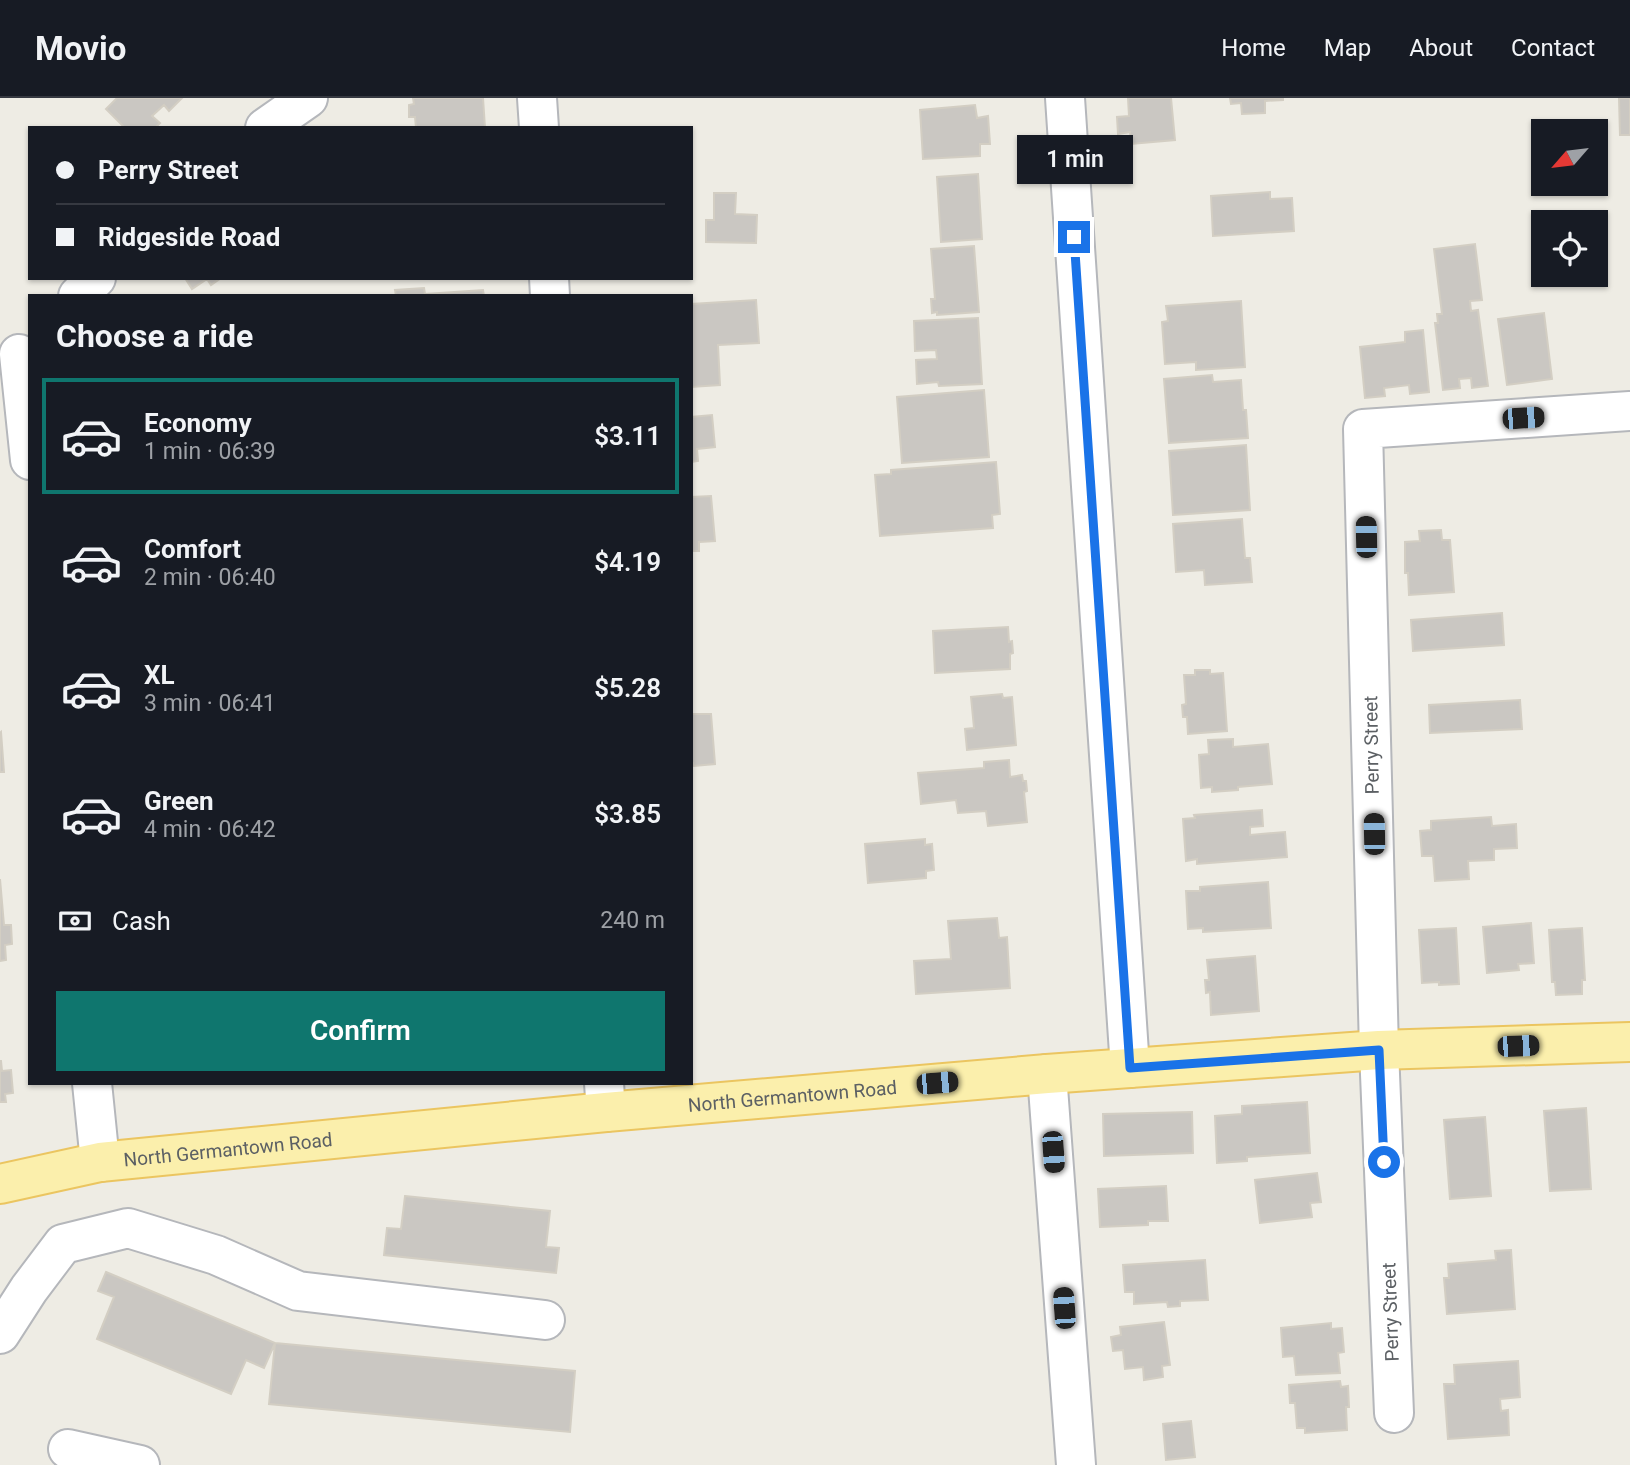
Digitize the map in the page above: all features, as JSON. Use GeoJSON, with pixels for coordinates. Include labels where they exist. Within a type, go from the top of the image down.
{"type":"FeatureCollection","features":[{"type":"Feature","properties":{"kind":"main road","name":"North Germantown Road"},"geometry":{"type":"LineString","coordinates":[[0,1185],[100,1162],[605,1098],[1047,1074],[1379,1050],[1630,1042]]}},
{"type":"Feature","properties":{"kind":"street"},"geometry":{"type":"LineString","coordinates":[[268,126],[308,98]]}},
{"type":"Feature","properties":{"kind":"street"},"geometry":{"type":"LineString","coordinates":[[537,98],[539,126]]}},
{"type":"Feature","properties":{"kind":"street"},"geometry":{"type":"LineString","coordinates":[[1065,98],[1130,1068]]}},
{"type":"Feature","properties":{"kind":"street"},"geometry":{"type":"LineString","coordinates":[[80,294],[94,280]]}},
{"type":"Feature","properties":{"kind":"street"},"geometry":{"type":"LineString","coordinates":[[16,353],[28,445]]}},
{"type":"Feature","properties":{"kind":"street","name":"Perry Street"},"geometry":{"type":"LineString","coordinates":[[1394,1413],[1379,1050],[1363,429],[1630,411]]}},
{"type":"Feature","properties":{"kind":"street"},"geometry":{"type":"LineString","coordinates":[[1047,1074],[1076,1465]]}},
{"type":"Feature","properties":{"kind":"street"},"geometry":{"type":"LineString","coordinates":[[92,1085],[100,1162]]}},
{"type":"Feature","properties":{"kind":"street"},"geometry":{"type":"LineString","coordinates":[[0,1334],[63,1244],[128,1228],[216,1255],[298,1291],[545,1320]]}},
{"type":"Feature","properties":{"kind":"street"},"geometry":{"type":"LineString","coordinates":[[68,1449],[140,1465]]}},
{"type":"Feature","properties":{"kind":"building"},"geometry":{"type":"Polygon","coordinates":[[[117,98],[182,98],[169,111],[164,105],[152,116],[160,123],[157,126],[123,126],[106,109],[117,98]]]}},
{"type":"Feature","properties":{"kind":"building"},"geometry":{"type":"Polygon","coordinates":[[[413,98],[483,98],[485,126],[416,126],[415,117],[409,117],[409,105],[414,104],[413,98]]]}},
{"type":"Feature","properties":{"kind":"building"},"geometry":{"type":"Polygon","coordinates":[[[1128,98],[1171,98],[1175,140],[1131,144],[1130,132],[1118,134],[1117,117],[1129,116],[1128,98]]]}},
{"type":"Feature","properties":{"kind":"building"},"geometry":{"type":"Polygon","coordinates":[[[1230,98],[1283,100],[1265,101],[1265,113],[1242,114],[1241,103],[1231,104],[1230,98]]]}},
{"type":"Feature","properties":{"kind":"building"},"geometry":{"type":"Polygon","coordinates":[[[1619,98],[1630,98],[1630,135],[1620,135],[1619,98]]]}},
{"type":"Feature","properties":{"kind":"building"},"geometry":{"type":"Polygon","coordinates":[[[975,105],[977,118],[988,116],[990,144],[980,144],[980,156],[923,159],[920,110],[975,105]]]}},
{"type":"Feature","properties":{"kind":"building"},"geometry":{"type":"Polygon","coordinates":[[[978,174],[982,239],[941,242],[937,177],[978,174]]]}},
{"type":"Feature","properties":{"kind":"building"},"geometry":{"type":"Polygon","coordinates":[[[1270,192],[1270,199],[1292,198],[1294,231],[1213,236],[1211,196],[1270,192]]]}},
{"type":"Feature","properties":{"kind":"building"},"geometry":{"type":"Polygon","coordinates":[[[714,193],[736,193],[735,214],[757,215],[756,243],[706,242],[706,220],[714,220],[714,193]]]}},
{"type":"Feature","properties":{"kind":"building"},"geometry":{"type":"Polygon","coordinates":[[[1475,244],[1482,300],[1470,301],[1471,311],[1478,310],[1488,386],[1472,388],[1471,378],[1459,379],[1460,388],[1443,390],[1435,323],[1438,323],[1437,314],[1442,314],[1434,249],[1475,244]]]}},
{"type":"Feature","properties":{"kind":"building"},"geometry":{"type":"Polygon","coordinates":[[[974,246],[979,312],[937,315],[937,312],[932,313],[931,299],[935,299],[931,249],[974,246]]]}},
{"type":"Feature","properties":{"kind":"building"},"geometry":{"type":"Polygon","coordinates":[[[186,280],[206,280],[192,289],[186,280]]]}},
{"type":"Feature","properties":{"kind":"building"},"geometry":{"type":"Polygon","coordinates":[[[424,288],[425,294],[396,294],[395,290],[424,288]]]}},
{"type":"Feature","properties":{"kind":"building"},"geometry":{"type":"Polygon","coordinates":[[[483,290],[484,294],[425,294],[483,290]]]}},
{"type":"Feature","properties":{"kind":"building"},"geometry":{"type":"Polygon","coordinates":[[[756,300],[759,343],[718,345],[720,385],[693,387],[693,304],[756,300]]]}},
{"type":"Feature","properties":{"kind":"building"},"geometry":{"type":"Polygon","coordinates":[[[1241,301],[1245,367],[1196,370],[1196,362],[1165,364],[1162,322],[1168,321],[1166,306],[1241,301]]]}},
{"type":"Feature","properties":{"kind":"building"},"geometry":{"type":"Polygon","coordinates":[[[1544,313],[1552,379],[1507,385],[1498,319],[1544,313]]]}},
{"type":"Feature","properties":{"kind":"building"},"geometry":{"type":"Polygon","coordinates":[[[978,318],[982,384],[917,384],[916,360],[937,359],[936,350],[915,351],[914,321],[978,318]]]}},
{"type":"Feature","properties":{"kind":"building"},"geometry":{"type":"Polygon","coordinates":[[[1423,330],[1429,392],[1410,394],[1409,385],[1384,388],[1385,396],[1365,398],[1360,347],[1405,342],[1405,332],[1423,330]]]}},
{"type":"Feature","properties":{"kind":"building"},"geometry":{"type":"Polygon","coordinates":[[[1212,375],[1213,382],[1241,380],[1248,438],[1169,443],[1164,379],[1212,375]]]}},
{"type":"Feature","properties":{"kind":"building"},"geometry":{"type":"Polygon","coordinates":[[[984,390],[989,457],[902,463],[897,397],[984,390]]]}},
{"type":"Feature","properties":{"kind":"building"},"geometry":{"type":"Polygon","coordinates":[[[712,415],[715,447],[697,449],[698,461],[693,462],[693,417],[712,415]]]}},
{"type":"Feature","properties":{"kind":"building"},"geometry":{"type":"Polygon","coordinates":[[[1246,445],[1250,510],[1173,515],[1169,451],[1246,445]]]}},
{"type":"Feature","properties":{"kind":"building"},"geometry":{"type":"Polygon","coordinates":[[[996,462],[1000,514],[992,515],[993,528],[880,536],[875,475],[891,474],[891,470],[996,462]]]}},
{"type":"Feature","properties":{"kind":"building"},"geometry":{"type":"Polygon","coordinates":[[[711,496],[715,541],[699,542],[699,551],[693,551],[693,497],[711,496]]]}},
{"type":"Feature","properties":{"kind":"building"},"geometry":{"type":"Polygon","coordinates":[[[1242,519],[1245,558],[1250,558],[1252,582],[1205,585],[1204,570],[1176,572],[1173,524],[1242,519]]]}},
{"type":"Feature","properties":{"kind":"building"},"geometry":{"type":"Polygon","coordinates":[[[1441,530],[1442,540],[1450,540],[1454,592],[1409,595],[1408,573],[1405,573],[1405,542],[1420,541],[1419,531],[1441,530]]]}},
{"type":"Feature","properties":{"kind":"building"},"geometry":{"type":"Polygon","coordinates":[[[1502,613],[1504,645],[1413,651],[1411,620],[1502,613]]]}},
{"type":"Feature","properties":{"kind":"building"},"geometry":{"type":"Polygon","coordinates":[[[1008,627],[1013,653],[1010,654],[1010,669],[935,673],[933,631],[1008,627]]]}},
{"type":"Feature","properties":{"kind":"building"},"geometry":{"type":"Polygon","coordinates":[[[1195,670],[1210,670],[1210,674],[1223,673],[1227,731],[1188,734],[1187,717],[1183,717],[1182,705],[1186,704],[1184,675],[1195,675],[1195,670]]]}},
{"type":"Feature","properties":{"kind":"building"},"geometry":{"type":"Polygon","coordinates":[[[1002,694],[1003,698],[1012,697],[1016,745],[967,750],[965,729],[974,728],[971,697],[1002,694]]]}},
{"type":"Feature","properties":{"kind":"building"},"geometry":{"type":"Polygon","coordinates":[[[1520,700],[1522,729],[1430,733],[1429,705],[1520,700]]]}},
{"type":"Feature","properties":{"kind":"building"},"geometry":{"type":"Polygon","coordinates":[[[693,714],[711,714],[715,764],[694,766],[693,714]]]}},
{"type":"Feature","properties":{"kind":"building"},"geometry":{"type":"Polygon","coordinates":[[[1,732],[4,772],[0,772],[1,732]]]}},
{"type":"Feature","properties":{"kind":"building"},"geometry":{"type":"Polygon","coordinates":[[[1233,739],[1233,747],[1268,744],[1272,784],[1212,792],[1212,787],[1201,788],[1199,755],[1209,754],[1208,740],[1233,739]]]}},
{"type":"Feature","properties":{"kind":"building"},"geometry":{"type":"Polygon","coordinates":[[[1009,760],[1010,777],[1022,775],[1023,781],[1026,781],[1027,791],[1024,792],[1027,822],[988,826],[986,811],[958,813],[956,800],[921,804],[918,773],[984,768],[984,762],[1009,760]]]}},
{"type":"Feature","properties":{"kind":"building"},"geometry":{"type":"Polygon","coordinates":[[[1262,810],[1263,826],[1250,827],[1250,835],[1285,832],[1287,857],[1197,864],[1197,859],[1186,861],[1183,819],[1195,818],[1194,815],[1262,810]]]}},
{"type":"Feature","properties":{"kind":"building"},"geometry":{"type":"Polygon","coordinates":[[[1491,817],[1492,826],[1516,824],[1517,848],[1494,849],[1494,860],[1468,861],[1469,879],[1435,881],[1433,856],[1422,856],[1420,831],[1431,830],[1431,821],[1491,817]]]}},
{"type":"Feature","properties":{"kind":"building"},"geometry":{"type":"Polygon","coordinates":[[[925,839],[925,845],[932,844],[934,870],[926,871],[926,878],[868,883],[865,844],[925,839]]]}},
{"type":"Feature","properties":{"kind":"building"},"geometry":{"type":"Polygon","coordinates":[[[0,879],[4,925],[11,925],[12,944],[5,945],[6,960],[0,961],[0,879]]]}},
{"type":"Feature","properties":{"kind":"building"},"geometry":{"type":"Polygon","coordinates":[[[1268,882],[1271,928],[1203,932],[1203,928],[1188,929],[1186,891],[1200,891],[1200,887],[1268,882]]]}},
{"type":"Feature","properties":{"kind":"building"},"geometry":{"type":"Polygon","coordinates":[[[997,918],[999,938],[1007,937],[1010,988],[916,994],[914,961],[951,959],[948,921],[997,918]]]}},
{"type":"Feature","properties":{"kind":"building"},"geometry":{"type":"Polygon","coordinates":[[[1531,923],[1534,963],[1518,964],[1519,970],[1487,973],[1483,927],[1531,923]]]}},
{"type":"Feature","properties":{"kind":"building"},"geometry":{"type":"Polygon","coordinates":[[[1456,928],[1459,984],[1422,983],[1419,930],[1456,928]]]}},
{"type":"Feature","properties":{"kind":"building"},"geometry":{"type":"Polygon","coordinates":[[[1582,928],[1585,980],[1582,980],[1582,994],[1556,995],[1555,982],[1552,982],[1549,930],[1582,928]]]}},
{"type":"Feature","properties":{"kind":"building"},"geometry":{"type":"Polygon","coordinates":[[[1255,956],[1259,1011],[1211,1015],[1210,992],[1206,993],[1205,980],[1209,980],[1207,960],[1255,956]]]}},
{"type":"Feature","properties":{"kind":"building"},"geometry":{"type":"Polygon","coordinates":[[[0,1061],[2,1071],[11,1070],[13,1093],[5,1094],[6,1102],[0,1102],[0,1061]]]}},
{"type":"Feature","properties":{"kind":"building"},"geometry":{"type":"Polygon","coordinates":[[[1307,1102],[1310,1153],[1247,1157],[1247,1161],[1217,1163],[1215,1116],[1242,1114],[1242,1106],[1307,1102]]]}},
{"type":"Feature","properties":{"kind":"building"},"geometry":{"type":"Polygon","coordinates":[[[1586,1108],[1591,1189],[1550,1191],[1544,1111],[1586,1108]]]}},
{"type":"Feature","properties":{"kind":"building"},"geometry":{"type":"Polygon","coordinates":[[[1192,1112],[1193,1153],[1104,1156],[1103,1114],[1192,1112]]]}},
{"type":"Feature","properties":{"kind":"building"},"geometry":{"type":"Polygon","coordinates":[[[1485,1117],[1491,1196],[1450,1199],[1444,1120],[1485,1117]]]}},
{"type":"Feature","properties":{"kind":"building"},"geometry":{"type":"Polygon","coordinates":[[[1317,1173],[1321,1202],[1310,1203],[1312,1217],[1260,1223],[1255,1180],[1317,1173]]]}},
{"type":"Feature","properties":{"kind":"building"},"geometry":{"type":"Polygon","coordinates":[[[1166,1186],[1168,1221],[1148,1221],[1148,1225],[1100,1227],[1098,1189],[1166,1186]]]}},
{"type":"Feature","properties":{"kind":"building"},"geometry":{"type":"Polygon","coordinates":[[[405,1196],[550,1211],[546,1247],[559,1248],[556,1273],[384,1255],[387,1228],[401,1229],[405,1196]]]}},
{"type":"Feature","properties":{"kind":"building"},"geometry":{"type":"Polygon","coordinates":[[[1511,1250],[1515,1309],[1447,1314],[1444,1278],[1449,1278],[1448,1264],[1496,1260],[1495,1251],[1511,1250]]]}},
{"type":"Feature","properties":{"kind":"building"},"geometry":{"type":"Polygon","coordinates":[[[1205,1260],[1208,1300],[1180,1301],[1180,1306],[1168,1307],[1167,1302],[1134,1304],[1134,1292],[1125,1292],[1123,1265],[1205,1260]]]}},
{"type":"Feature","properties":{"kind":"building"},"geometry":{"type":"Polygon","coordinates":[[[106,1272],[275,1343],[264,1368],[246,1360],[231,1394],[97,1339],[114,1297],[98,1291],[106,1272]]]}},
{"type":"Feature","properties":{"kind":"building"},"geometry":{"type":"Polygon","coordinates":[[[1164,1322],[1170,1365],[1162,1366],[1163,1377],[1144,1380],[1143,1367],[1125,1369],[1123,1350],[1113,1351],[1111,1337],[1121,1335],[1120,1327],[1164,1322]]]}},
{"type":"Feature","properties":{"kind":"building"},"geometry":{"type":"Polygon","coordinates":[[[1331,1323],[1331,1329],[1342,1328],[1344,1352],[1338,1353],[1340,1373],[1296,1375],[1294,1356],[1283,1357],[1281,1328],[1331,1323]]]}},
{"type":"Feature","properties":{"kind":"building"},"geometry":{"type":"Polygon","coordinates":[[[275,1343],[575,1371],[570,1432],[269,1404],[275,1343]]]}},
{"type":"Feature","properties":{"kind":"building"},"geometry":{"type":"Polygon","coordinates":[[[1518,1361],[1520,1397],[1500,1399],[1501,1411],[1508,1410],[1509,1435],[1448,1439],[1444,1384],[1455,1384],[1454,1365],[1518,1361]]]}},
{"type":"Feature","properties":{"kind":"building"},"geometry":{"type":"Polygon","coordinates":[[[1340,1381],[1341,1387],[1348,1386],[1347,1430],[1305,1433],[1305,1428],[1297,1428],[1295,1403],[1290,1403],[1289,1385],[1340,1381]]]}},
{"type":"Feature","properties":{"kind":"building"},"geometry":{"type":"Polygon","coordinates":[[[1191,1421],[1195,1457],[1166,1460],[1163,1424],[1191,1421]]]}},
{"type":"Feature","properties":{"kind":"route"},"geometry":{"type":"LineString","coordinates":[[1074,237],[1130,1068],[1379,1050],[1384,1162]]}}]}
